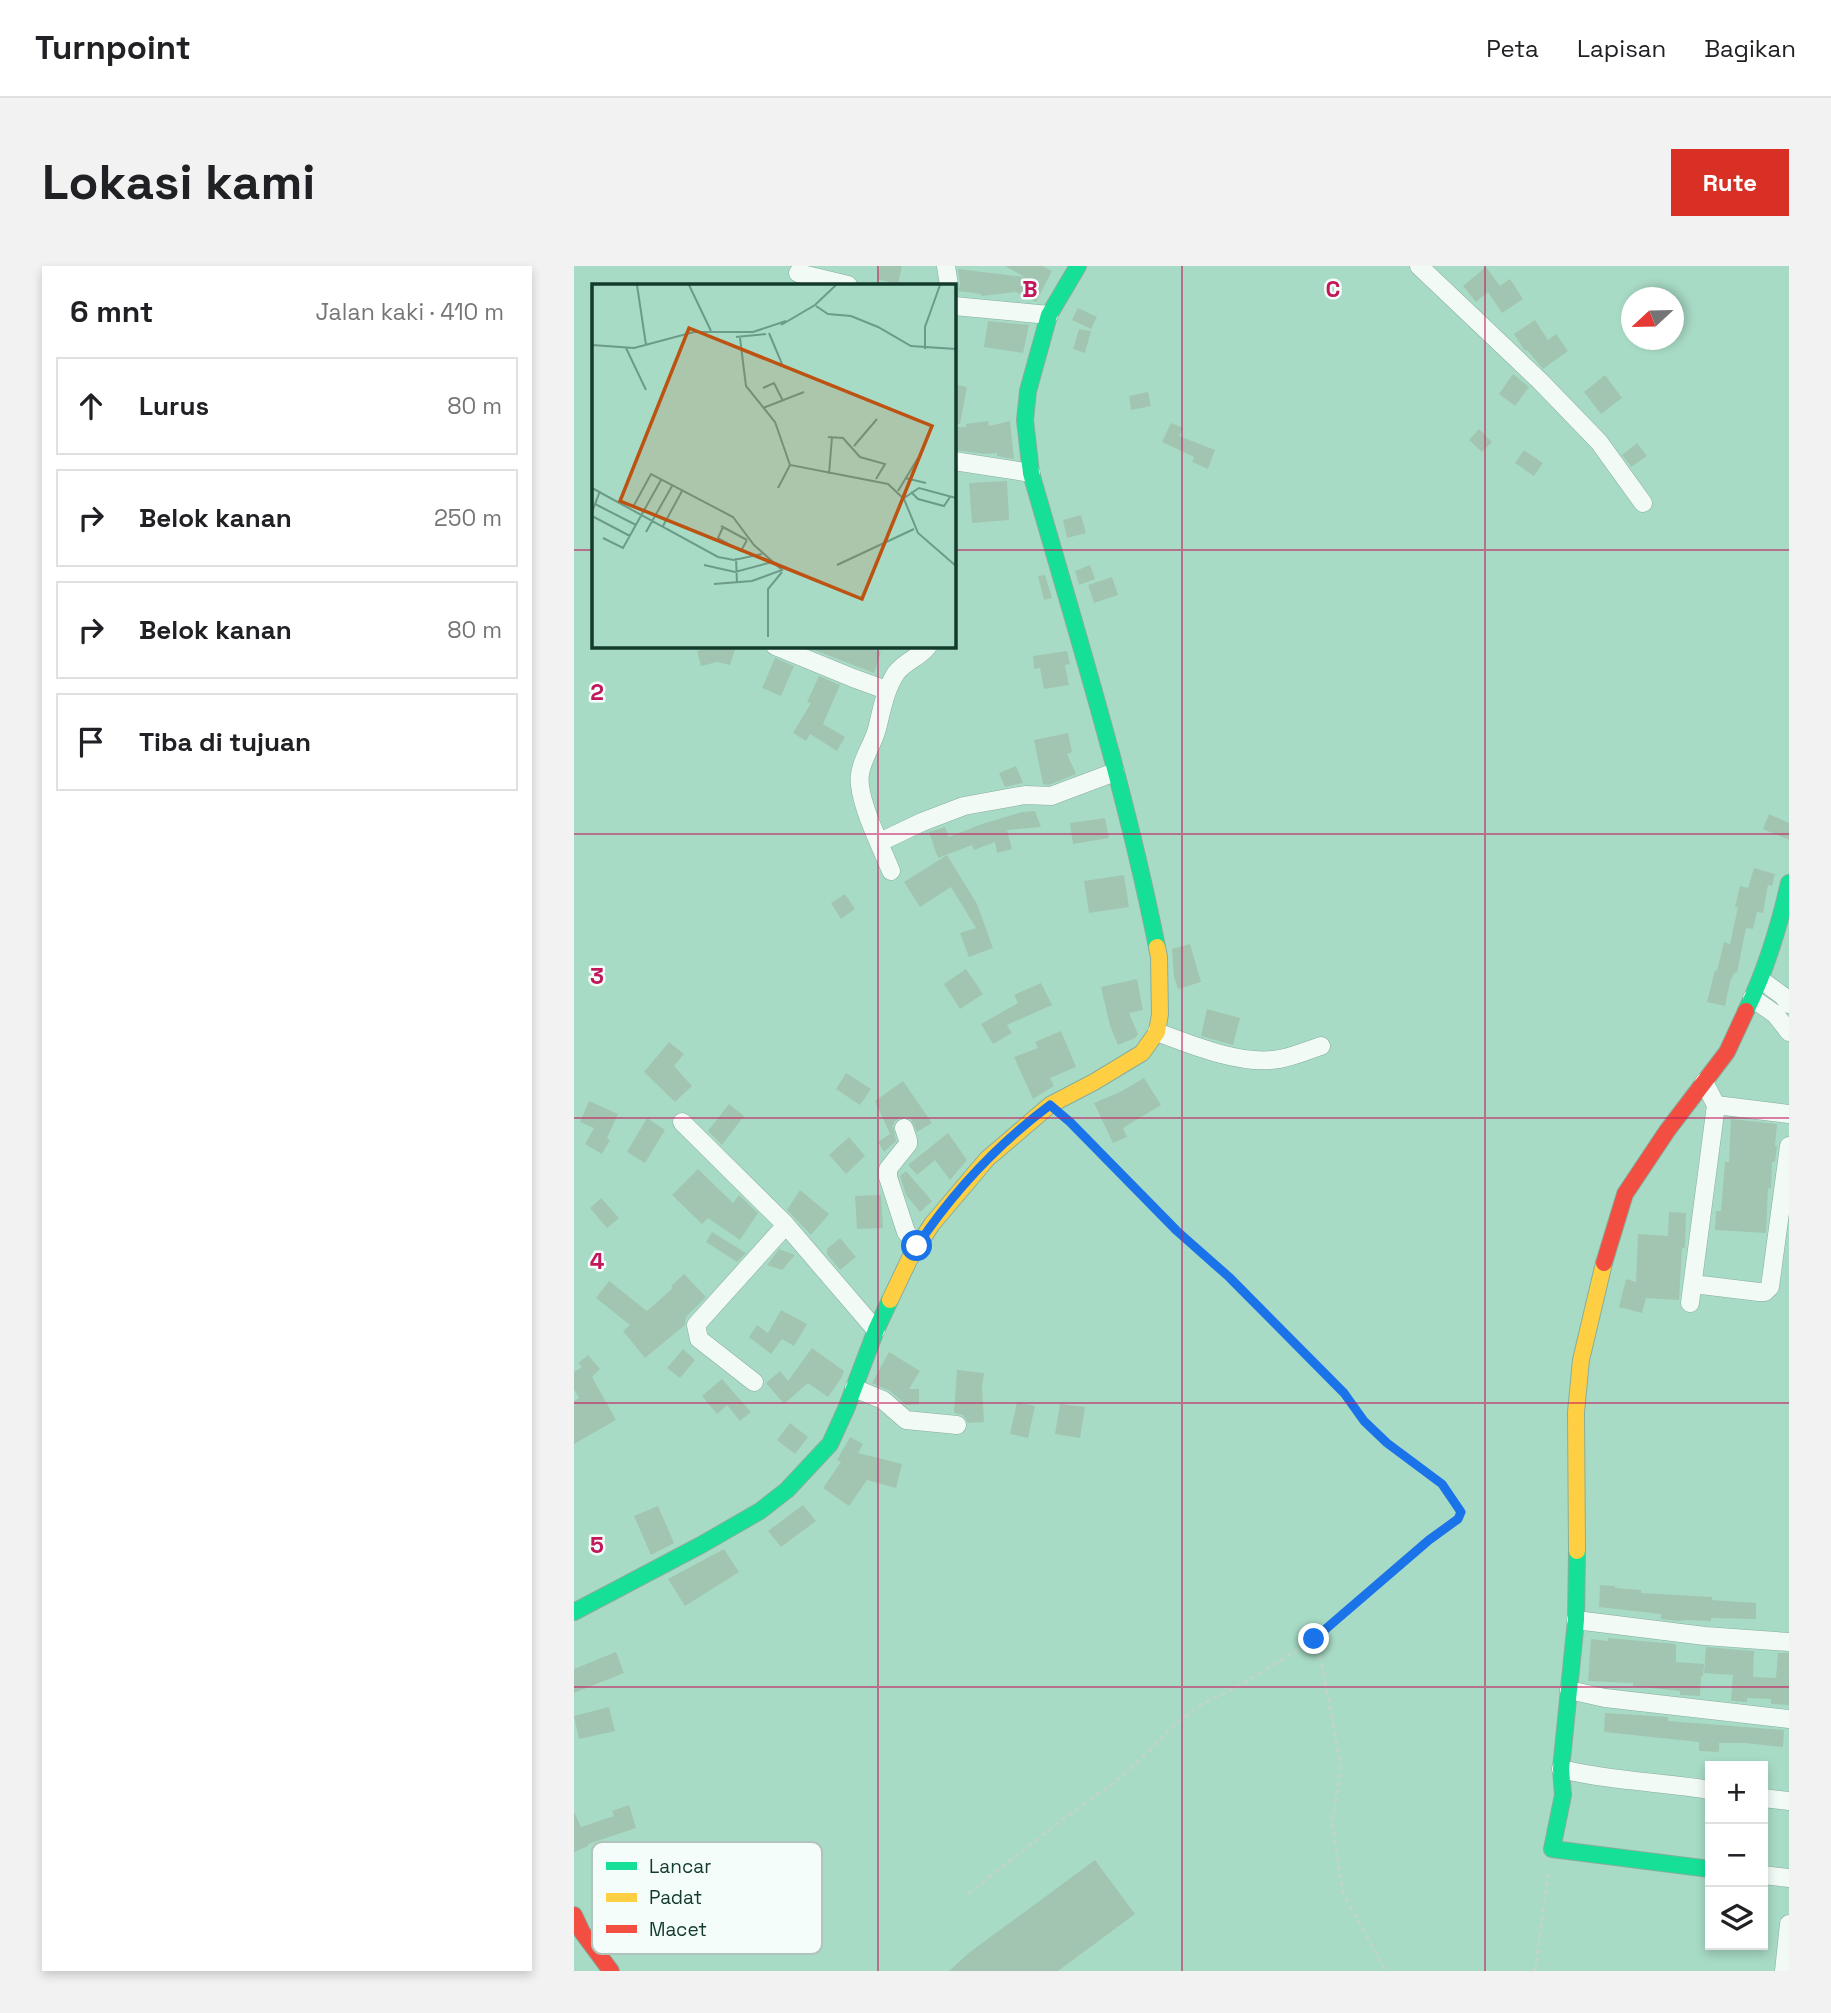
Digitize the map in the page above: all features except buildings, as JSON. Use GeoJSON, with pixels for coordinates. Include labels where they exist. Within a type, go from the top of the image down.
{"type":"FeatureCollection","features":[{"type":"Feature","properties":{"kind":"main road"},"geometry":{"type":"LineString","coordinates":[[574,1612],[760,1511],[788,1490],[830,1444],[876,1330],[917,1246],[932,1224],[987,1159],[1050,1105],[1142,1052],[1157,1032],[1160,1014],[1159,957],[1142,873],[1031,472],[1027,448],[1025,420],[1028,391],[1049,315],[1078,266]]}},
{"type":"Feature","properties":{"kind":"main road"},"geometry":{"type":"LineString","coordinates":[[1705,1867],[1552,1849],[1563,1795],[1561,1769],[1576,1620],[1576,1412],[1581,1360],[1608,1245],[1625,1194],[1667,1131],[1727,1052],[1761,981],[1786,902],[1789,883]]}},
{"type":"Feature","properties":{"kind":"main road"},"geometry":{"type":"LineString","coordinates":[[574,1915],[592,1945]]}},
{"type":"Feature","properties":{"kind":"main road"},"geometry":{"type":"LineString","coordinates":[[598,1954],[611,1971]]}},
{"type":"Feature","properties":{"kind":"street"},"geometry":{"type":"LineString","coordinates":[[946,266],[949,284]]}},
{"type":"Feature","properties":{"kind":"street"},"geometry":{"type":"LineString","coordinates":[[1419,266],[1540,381],[1599,442],[1643,503]]}},
{"type":"Feature","properties":{"kind":"street"},"geometry":{"type":"LineString","coordinates":[[798,273],[844,284]]}},
{"type":"Feature","properties":{"kind":"street"},"geometry":{"type":"LineString","coordinates":[[956,306],[1049,315]]}},
{"type":"Feature","properties":{"kind":"street"},"geometry":{"type":"LineString","coordinates":[[956,461],[1031,472]]}},
{"type":"Feature","properties":{"kind":"street"},"geometry":{"type":"LineString","coordinates":[[780,648],[886,690]]}},
{"type":"Feature","properties":{"kind":"street"},"geometry":{"type":"LineString","coordinates":[[891,871],[865,806],[860,790],[860,774],[876,733],[886,690],[905,663],[919,656],[927,648]]}},
{"type":"Feature","properties":{"kind":"street"},"geometry":{"type":"LineString","coordinates":[[880,842],[964,806],[1025,795],[1051,796],[1115,772]]}},
{"type":"Feature","properties":{"kind":"street"},"geometry":{"type":"LineString","coordinates":[[1761,981],[1783,996],[1789,1004]]}},
{"type":"Feature","properties":{"kind":"street"},"geometry":{"type":"LineString","coordinates":[[1752,999],[1775,1014],[1789,1032]]}},
{"type":"Feature","properties":{"kind":"street"},"geometry":{"type":"LineString","coordinates":[[1157,1032],[1238,1058],[1278,1060],[1321,1046]]}},
{"type":"Feature","properties":{"kind":"street"},"geometry":{"type":"LineString","coordinates":[[1690,1303],[1716,1105],[1704,1082]]}},
{"type":"Feature","properties":{"kind":"street"},"geometry":{"type":"LineString","coordinates":[[1716,1105],[1789,1114]]}},
{"type":"Feature","properties":{"kind":"street"},"geometry":{"type":"LineString","coordinates":[[682,1122],[786,1225],[876,1330]]}},
{"type":"Feature","properties":{"kind":"street"},"geometry":{"type":"LineString","coordinates":[[904,1128],[908,1144],[888,1169],[888,1177],[906,1232],[917,1246]]}},
{"type":"Feature","properties":{"kind":"street"},"geometry":{"type":"LineString","coordinates":[[1693,1284],[1759,1292],[1765,1292],[1770,1287],[1789,1146]]}},
{"type":"Feature","properties":{"kind":"street"},"geometry":{"type":"LineString","coordinates":[[754,1382],[699,1339],[696,1325],[786,1225]]}},
{"type":"Feature","properties":{"kind":"street"},"geometry":{"type":"LineString","coordinates":[[854,1388],[883,1400],[906,1420],[957,1425]]}},
{"type":"Feature","properties":{"kind":"street"},"geometry":{"type":"LineString","coordinates":[[1576,1620],[1706,1636],[1789,1642]]}},
{"type":"Feature","properties":{"kind":"street"},"geometry":{"type":"LineString","coordinates":[[1569,1690],[1605,1698],[1789,1719]]}},
{"type":"Feature","properties":{"kind":"street"},"geometry":{"type":"LineString","coordinates":[[1561,1769],[1594,1777],[1705,1789]]}},
{"type":"Feature","properties":{"kind":"street"},"geometry":{"type":"LineString","coordinates":[[1768,1799],[1789,1801]]}},
{"type":"Feature","properties":{"kind":"street"},"geometry":{"type":"LineString","coordinates":[[1768,1876],[1789,1878]]}},
{"type":"Feature","properties":{"kind":"street"},"geometry":{"type":"LineString","coordinates":[[1784,1971],[1789,1924]]}},
{"type":"Feature","properties":{"kind":"path"},"geometry":{"type":"LineString","coordinates":[[968,1894],[1067,1816],[1114,1783],[1175,1724],[1202,1704],[1239,1686],[1314,1639],[1429,1540],[1458,1519],[1461,1512],[1442,1484],[1379,1436],[1364,1421],[1344,1393],[1229,1277],[1177,1231],[1050,1105]]}},
{"type":"Feature","properties":{"kind":"path"},"geometry":{"type":"LineString","coordinates":[[1314,1639],[1321,1659],[1340,1768],[1332,1822],[1343,1893],[1386,1971]]}},
{"type":"Feature","properties":{"kind":"path"},"geometry":{"type":"LineString","coordinates":[[1535,1971],[1552,1849]]}},
{"type":"Feature","properties":{"kind":"traffic: fast"},"geometry":{"type":"LineString","coordinates":[[1078,266],[1049,315],[1028,391],[1025,420],[1031,473],[1115,768],[1157,947]]}},
{"type":"Feature","properties":{"kind":"traffic: fast"},"geometry":{"type":"LineString","coordinates":[[1746,1011],[1771,948],[1789,883]]}},
{"type":"Feature","properties":{"kind":"traffic: fast"},"geometry":{"type":"LineString","coordinates":[[574,1612],[701,1545],[760,1511],[787,1490],[830,1444],[890,1300]]}},
{"type":"Feature","properties":{"kind":"traffic: fast"},"geometry":{"type":"LineString","coordinates":[[1577,1551],[1576,1620],[1561,1769],[1563,1795],[1552,1849],[1705,1868]]}},
{"type":"Feature","properties":{"kind":"traffic: slow"},"geometry":{"type":"LineString","coordinates":[[890,1300],[910,1258],[932,1224],[987,1159],[1050,1105],[1142,1053],[1157,1032],[1160,1014],[1157,947]]}},
{"type":"Feature","properties":{"kind":"traffic: slow"},"geometry":{"type":"LineString","coordinates":[[1577,1551],[1576,1412],[1581,1360],[1604,1263]]}},
{"type":"Feature","properties":{"kind":"traffic: jam"},"geometry":{"type":"LineString","coordinates":[[1604,1263],[1625,1194],[1667,1131],[1727,1052],[1746,1011]]}},
{"type":"Feature","properties":{"kind":"traffic: jam"},"geometry":{"type":"LineString","coordinates":[[574,1915],[592,1945]]}},
{"type":"Feature","properties":{"kind":"traffic: jam"},"geometry":{"type":"LineString","coordinates":[[598,1954],[611,1971]]}},
{"type":"Feature","properties":{"kind":"route"},"geometry":{"type":"LineString","coordinates":[[917,1246],[932,1224],[987,1159],[1050,1105],[1177,1231],[1229,1277],[1344,1393],[1364,1421],[1387,1443],[1442,1484],[1461,1512],[1458,1519],[1429,1540],[1314,1639]]}}]}
